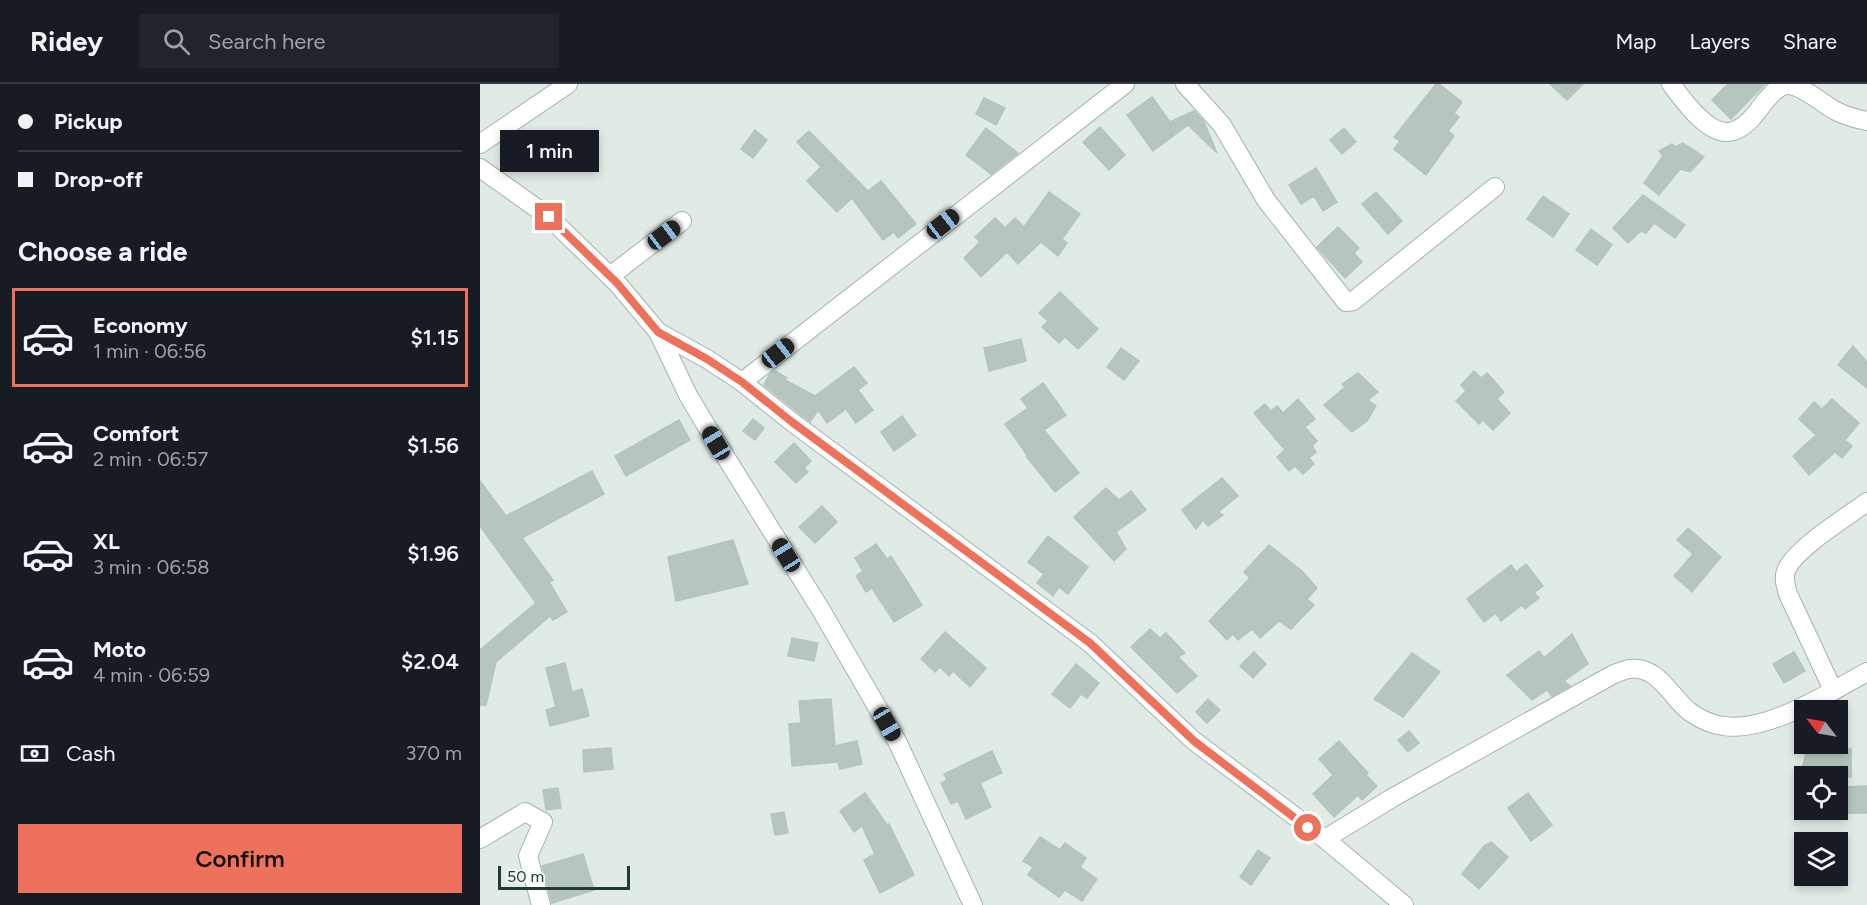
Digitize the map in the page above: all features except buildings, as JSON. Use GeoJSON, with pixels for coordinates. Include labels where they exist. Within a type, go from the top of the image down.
{"type":"FeatureCollection","features":[{"type":"Feature","properties":{"kind":"street"},"geometry":{"type":"LineString","coordinates":[[480,144],[568,84]]}},
{"type":"Feature","properties":{"kind":"street"},"geometry":{"type":"LineString","coordinates":[[742,382],[1125,84]]}},
{"type":"Feature","properties":{"kind":"street"},"geometry":{"type":"LineString","coordinates":[[1185,84],[1222,125],[1266,200],[1346,302],[1353,301],[1495,187]]}},
{"type":"Feature","properties":{"kind":"street"},"geometry":{"type":"LineString","coordinates":[[1671,84],[1707,126],[1718,132],[1732,132],[1744,125],[1773,92],[1789,85],[1838,112],[1867,121]]}},
{"type":"Feature","properties":{"kind":"street"},"geometry":{"type":"LineString","coordinates":[[480,168],[549,217],[610,276],[658,332],[688,395],[821,610],[898,743],[973,905]]}},
{"type":"Feature","properties":{"kind":"street"},"geometry":{"type":"LineString","coordinates":[[610,276],[682,221]]}},
{"type":"Feature","properties":{"kind":"street"},"geometry":{"type":"LineString","coordinates":[[658,332],[707,359],[742,382],[792,422],[1090,643],[1194,741],[1325,839],[1404,905]]}},
{"type":"Feature","properties":{"kind":"street"},"geometry":{"type":"LineString","coordinates":[[1833,690],[1788,594],[1785,582],[1786,571],[1801,551],[1867,502]]}},
{"type":"Feature","properties":{"kind":"street"},"geometry":{"type":"LineString","coordinates":[[1325,839],[1392,798],[1612,675],[1630,669],[1647,671],[1661,680],[1689,711],[1705,721],[1723,726],[1741,727],[1768,721],[1867,672]]}},
{"type":"Feature","properties":{"kind":"street"},"geometry":{"type":"LineString","coordinates":[[480,839],[525,812],[543,822],[528,856],[541,905]]}},
{"type":"Feature","properties":{"kind":"route"},"geometry":{"type":"LineString","coordinates":[[549,217],[617,283],[658,332],[707,359],[742,382],[792,422],[1090,643],[1194,741],[1308,828]]}}]}
